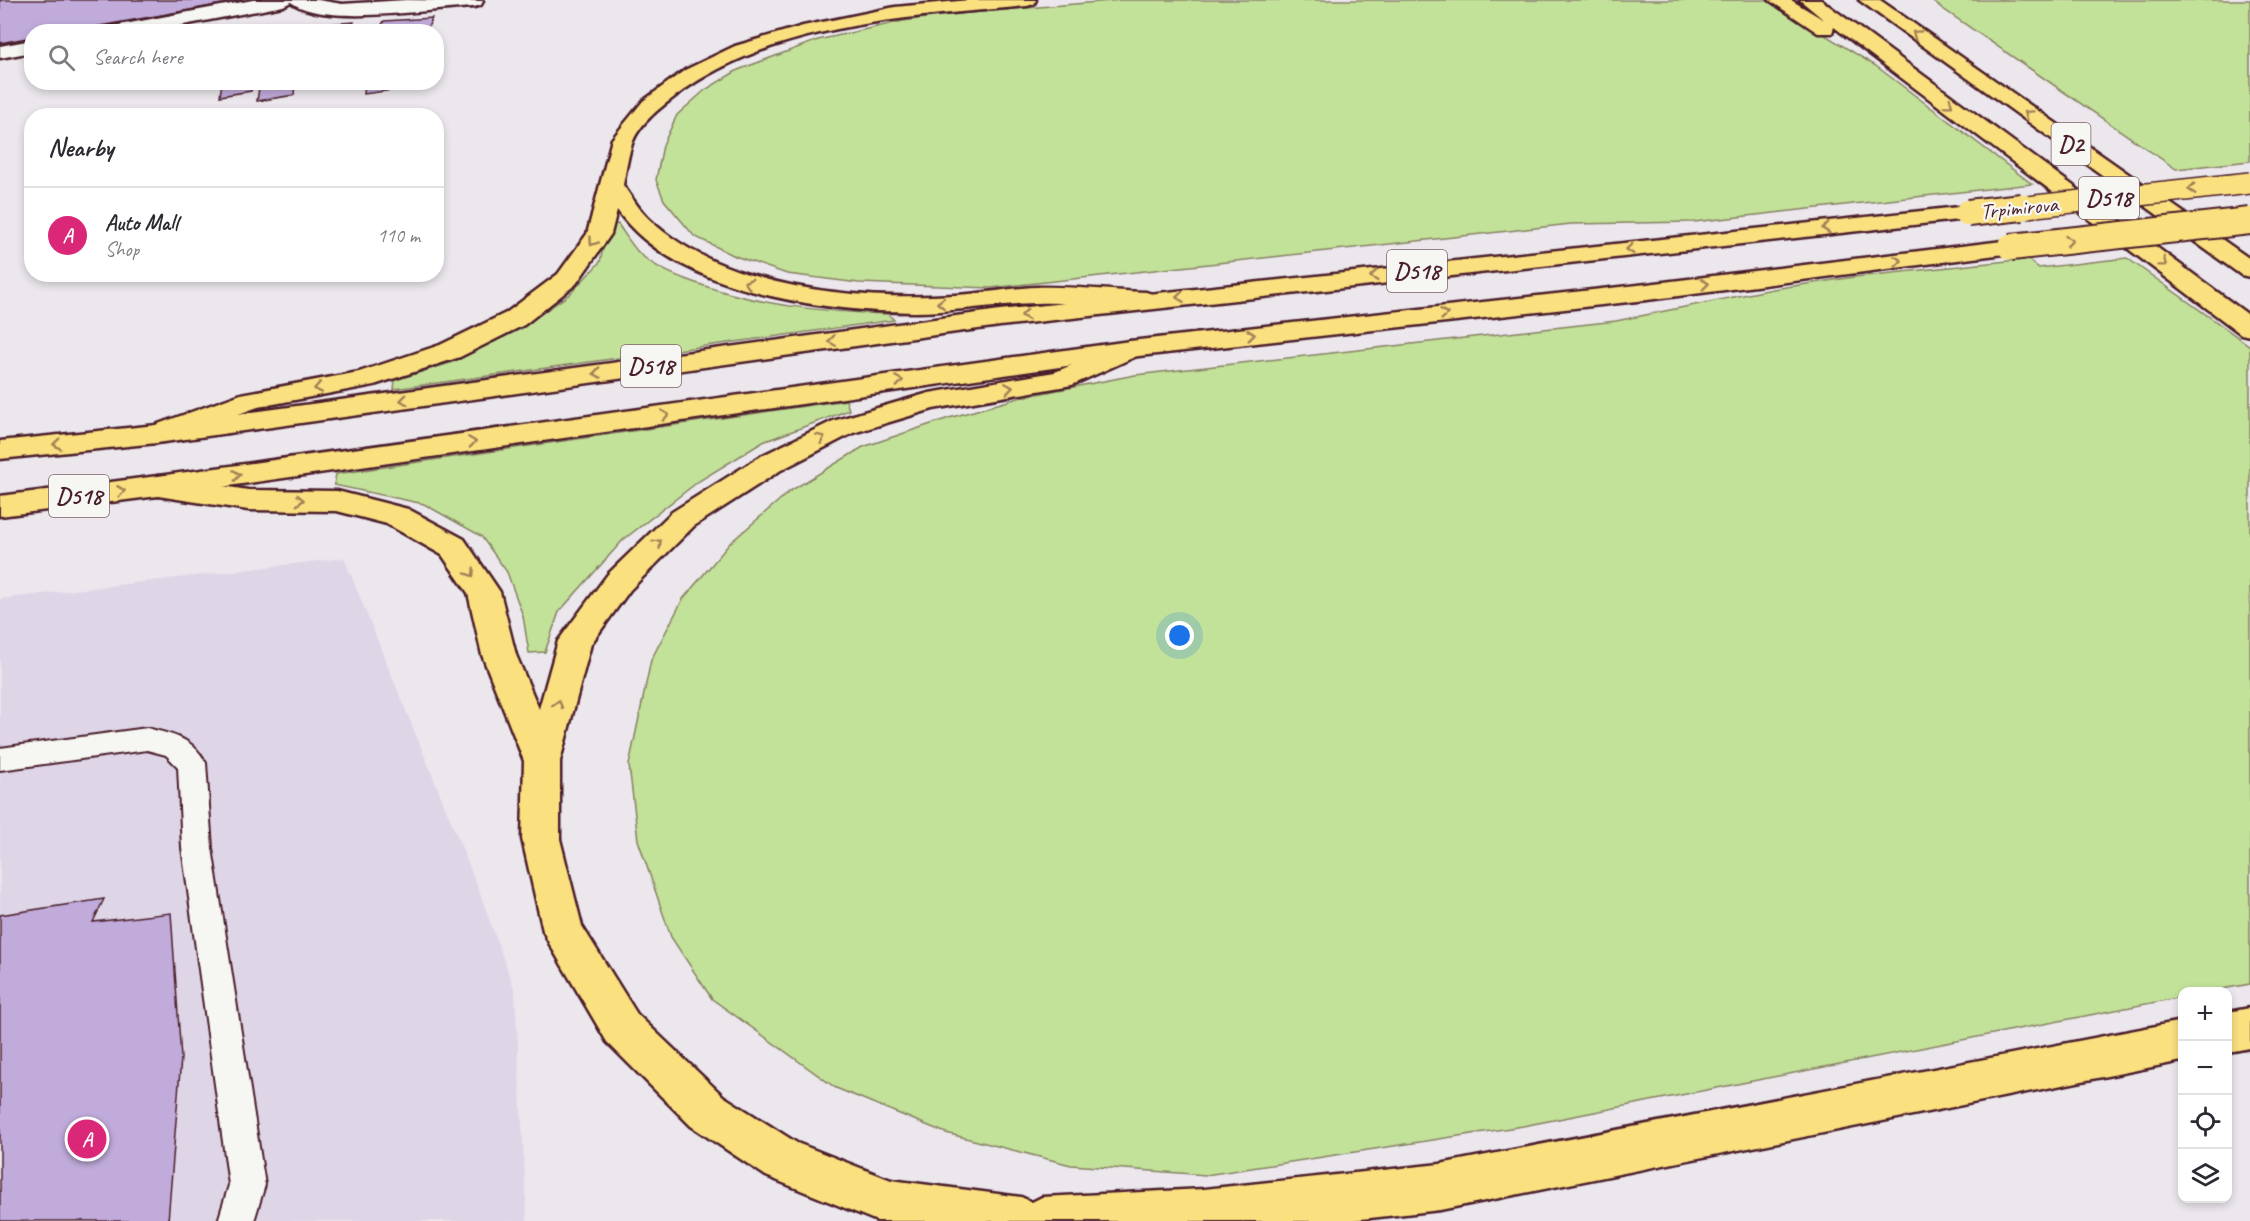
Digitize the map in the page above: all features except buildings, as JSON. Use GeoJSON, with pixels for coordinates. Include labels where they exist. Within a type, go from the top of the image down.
{"type":"FeatureCollection","features":[{"type":"Feature","properties":{"kind":"main road"},"geometry":{"type":"LineString","coordinates":[[157,434],[251,400],[364,379],[450,351],[515,319],[567,279],[599,234],[623,139],[650,105],[692,74],[742,50],[803,32],[895,13],[1027,0]]}},
{"type":"Feature","properties":{"kind":"main road"},"geometry":{"type":"LineString","coordinates":[[1778,0],[1837,36],[1902,69]]}},
{"type":"Feature","properties":{"kind":"main road","name":"D2"},"geometry":{"type":"LineString","coordinates":[[1809,0],[2250,328]]}},
{"type":"Feature","properties":{"kind":"main road","name":"D2"},"geometry":{"type":"LineString","coordinates":[[1868,0],[2250,270]]}},
{"type":"Feature","properties":{"kind":"main road"},"geometry":{"type":"LineString","coordinates":[[1901,0],[1942,34],[1955,48],[1964,68]]}},
{"type":"Feature","properties":{"kind":"main road","name":"Trpimirova"},"geometry":{"type":"LineString","coordinates":[[1146,300],[2250,183]]}},
{"type":"Feature","properties":{"kind":"main road"},"geometry":{"type":"LineString","coordinates":[[612,187],[641,225],[680,254],[746,283],[829,299],[888,304],[954,303],[1037,295],[1146,300]]}},
{"type":"Feature","properties":{"kind":"main road","name":"Trpimirova"},"geometry":{"type":"LineString","coordinates":[[1130,349],[1647,292],[2011,247],[2250,221]]}},
{"type":"Feature","properties":{"kind":"main road","name":"D518"},"geometry":{"type":"LineString","coordinates":[[0,450],[157,434],[1146,300]]}},
{"type":"Feature","properties":{"kind":"main road"},"geometry":{"type":"LineString","coordinates":[[1021,1221],[891,1203],[782,1160],[707,1112],[622,1028],[563,931],[541,838],[542,761],[575,640],[619,582],[683,519],[771,463],[843,427],[929,401],[1062,379],[1130,349]]}},
{"type":"Feature","properties":{"kind":"main road","name":"D518"},"geometry":{"type":"LineString","coordinates":[[0,506],[158,486],[1130,349]]}},
{"type":"Feature","properties":{"kind":"main road"},"geometry":{"type":"LineString","coordinates":[[158,486],[248,500],[337,501],[397,516],[453,546],[484,592],[499,655],[542,761]]}},
{"type":"Feature","properties":{"kind":"main road"},"geometry":{"type":"LineString","coordinates":[[2232,1031],[2250,1028]]}},
{"type":"Feature","properties":{"kind":"main road"},"geometry":{"type":"LineString","coordinates":[[1042,1221],[1204,1213],[1440,1187],[2178,1042]]}},
{"type":"Feature","properties":{"kind":"street"},"geometry":{"type":"LineString","coordinates":[[156,24],[283,0]]}},
{"type":"Feature","properties":{"kind":"street"},"geometry":{"type":"LineString","coordinates":[[299,0],[326,9],[342,10],[474,1]]}},
{"type":"Feature","properties":{"kind":"street"},"geometry":{"type":"LineString","coordinates":[[0,52],[24,48]]}},
{"type":"Feature","properties":{"kind":"lane"},"geometry":{"type":"LineString","coordinates":[[0,759],[147,739],[175,746],[192,763],[197,848],[247,1185],[236,1221]]}},
{"type":"Feature","properties":{"kind":"shaded area"},"geometry":{"type":"Polygon","coordinates":[[[344,558],[476,883],[515,991],[527,1221],[0,1221],[0,599],[344,558]]]}},
{"type":"Feature","properties":{"kind":"green space"},"geometry":{"type":"Polygon","coordinates":[[[1122,0],[1768,0],[1876,66],[2032,184],[1694,222],[1571,224],[991,288],[859,283],[787,274],[735,256],[694,236],[664,200],[656,180],[663,145],[677,115],[705,90],[738,70],[818,40],[903,21],[956,14],[1122,0]]]}},
{"type":"Feature","properties":{"kind":"green space"},"geometry":{"type":"Polygon","coordinates":[[[1930,0],[2250,0],[2250,161],[2176,169],[1930,0]]]}},
{"type":"Feature","properties":{"kind":"green space"},"geometry":{"type":"Polygon","coordinates":[[[618,224],[634,247],[646,259],[665,271],[693,282],[765,302],[813,309],[888,314],[894,320],[394,389],[395,380],[450,363],[516,331],[570,294],[600,262],[608,226],[618,224]]]}},
{"type":"Feature","properties":{"kind":"green space"},"geometry":{"type":"Polygon","coordinates":[[[2127,258],[2250,346],[2250,984],[2232,987],[2178,987],[2178,998],[1523,1126],[1206,1175],[1071,1165],[946,1133],[836,1088],[712,999],[671,937],[638,840],[629,765],[651,660],[683,599],[730,543],[790,491],[863,447],[949,418],[1022,397],[1135,375],[1616,321],[1773,289],[1854,277],[2027,259],[2039,268],[2127,258]]]}},
{"type":"Feature","properties":{"kind":"green space"},"geometry":{"type":"Polygon","coordinates":[[[846,400],[849,410],[763,442],[699,481],[623,540],[559,612],[545,652],[529,653],[523,616],[507,572],[481,536],[424,504],[334,485],[336,474],[846,400]]]}},
{"type":"Feature","properties":{"kind":"place","name":"Auto Mall"},"geometry":{"type":"Point","coordinates":[87,1139]}}]}
